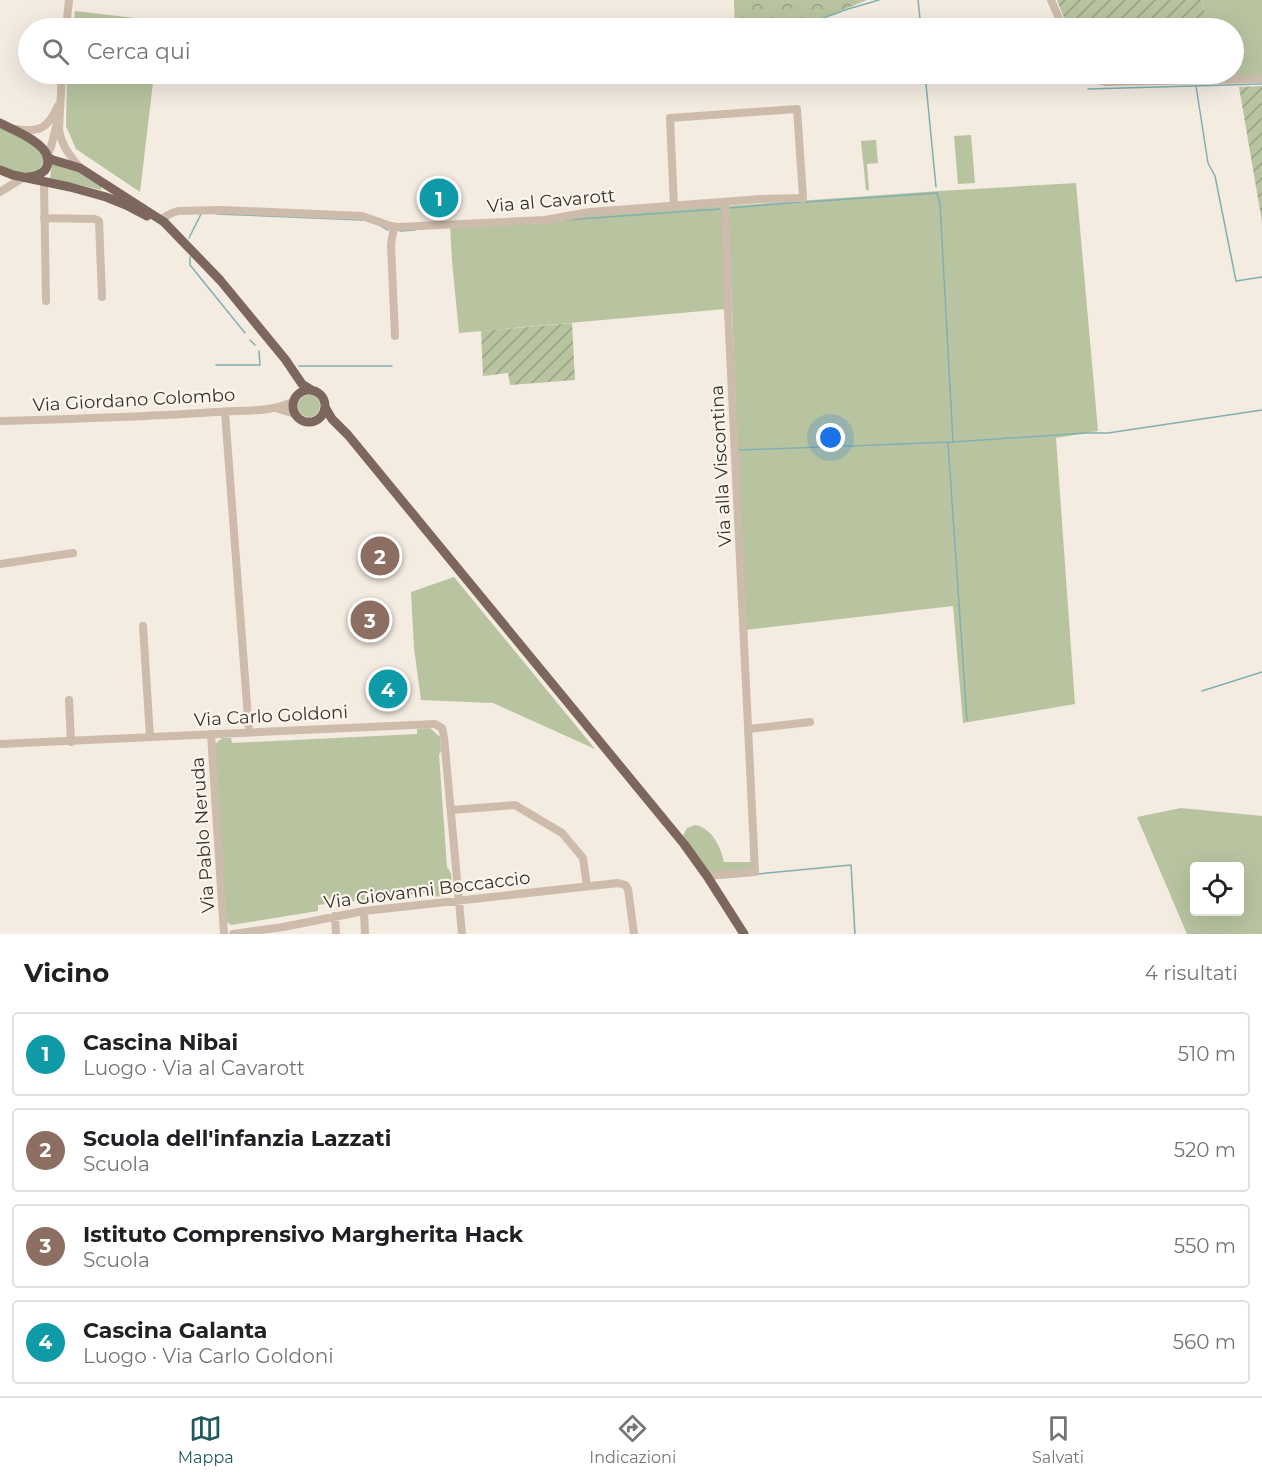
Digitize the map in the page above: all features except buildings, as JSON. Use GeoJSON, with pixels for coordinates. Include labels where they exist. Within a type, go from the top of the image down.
{"type":"FeatureCollection","features":[{"type":"Feature","properties":{"kind":"main road"},"geometry":{"type":"LineString","coordinates":[[0,170],[15,176],[34,177],[41,173],[47,165],[47,156],[40,145],[4,125]]}},
{"type":"Feature","properties":{"kind":"main road"},"geometry":{"type":"LineString","coordinates":[[47,156],[80,168],[161,219],[220,280],[285,359],[302,384],[322,397],[332,419],[348,435],[669,826],[707,876],[744,934]]}},
{"type":"Feature","properties":{"kind":"main road"},"geometry":{"type":"LineString","coordinates":[[25,177],[78,189],[116,201],[157,222],[181,239]]}},
{"type":"Feature","properties":{"kind":"main road"},"geometry":{"type":"LineString","coordinates":[[285,359],[294,385],[295,414],[303,421],[330,424],[348,435]]}},
{"type":"Feature","properties":{"kind":"main road"},"geometry":{"type":"LineString","coordinates":[[295,400],[302,392],[313,391]]}},
{"type":"Feature","properties":{"kind":"main road"},"geometry":{"type":"LineString","coordinates":[[314,421],[321,417],[325,407]]}},
{"type":"Feature","properties":{"kind":"street"},"geometry":{"type":"LineString","coordinates":[[67,18],[69,0]]}},
{"type":"Feature","properties":{"kind":"street"},"geometry":{"type":"LineString","coordinates":[[1051,0],[1059,18]]}},
{"type":"Feature","properties":{"kind":"street"},"geometry":{"type":"LineString","coordinates":[[1244,79],[1262,79]]}},
{"type":"Feature","properties":{"kind":"street"},"geometry":{"type":"LineString","coordinates":[[61,84],[59,129],[61,141],[80,168]]}},
{"type":"Feature","properties":{"kind":"street"},"geometry":{"type":"LineString","coordinates":[[4,125],[29,131],[41,128],[56,110],[61,89]]}},
{"type":"Feature","properties":{"kind":"street"},"geometry":{"type":"LineString","coordinates":[[47,156],[60,108]]}},
{"type":"Feature","properties":{"kind":"street","name":"Via al Cavarott"},"geometry":{"type":"LineString","coordinates":[[161,219],[178,212],[222,210],[362,216],[394,226],[545,220],[590,213],[803,198],[797,109],[670,118],[674,206]]}},
{"type":"Feature","properties":{"kind":"street"},"geometry":{"type":"LineString","coordinates":[[0,192],[25,177]]}},
{"type":"Feature","properties":{"kind":"street"},"geometry":{"type":"LineString","coordinates":[[44,182],[46,301]]}},
{"type":"Feature","properties":{"kind":"street","name":"Via alla Viscontina"},"geometry":{"type":"LineString","coordinates":[[707,876],[755,872],[728,311],[725,203]]}},
{"type":"Feature","properties":{"kind":"street"},"geometry":{"type":"LineString","coordinates":[[44,218],[99,221],[102,297]]}},
{"type":"Feature","properties":{"kind":"street"},"geometry":{"type":"LineString","coordinates":[[394,226],[391,244],[395,336]]}},
{"type":"Feature","properties":{"kind":"street","name":"Via Giordano Colombo"},"geometry":{"type":"LineString","coordinates":[[269,409],[295,400]]}},
{"type":"Feature","properties":{"kind":"street","name":"Via Giordano Colombo"},"geometry":{"type":"LineString","coordinates":[[0,421],[269,409],[284,410],[295,414]]}},
{"type":"Feature","properties":{"kind":"street"},"geometry":{"type":"LineString","coordinates":[[225,412],[249,732]]}},
{"type":"Feature","properties":{"kind":"street"},"geometry":{"type":"LineString","coordinates":[[0,564],[73,553]]}},
{"type":"Feature","properties":{"kind":"street"},"geometry":{"type":"LineString","coordinates":[[142,626],[150,737]]}},
{"type":"Feature","properties":{"kind":"street"},"geometry":{"type":"LineString","coordinates":[[69,700],[71,741]]}},
{"type":"Feature","properties":{"kind":"street"},"geometry":{"type":"LineString","coordinates":[[749,729],[810,722]]}},
{"type":"Feature","properties":{"kind":"street","name":"Via Carlo Goldoni"},"geometry":{"type":"LineString","coordinates":[[2,744],[435,724],[442,728],[444,737],[462,934]]}},
{"type":"Feature","properties":{"kind":"street","name":"Via Pablo Neruda"},"geometry":{"type":"LineString","coordinates":[[211,734],[224,934]]}},
{"type":"Feature","properties":{"kind":"street"},"geometry":{"type":"LineString","coordinates":[[451,810],[515,805],[562,833],[583,858],[587,886]]}},
{"type":"Feature","properties":{"kind":"street","name":"Via Giovanni Boccaccio"},"geometry":{"type":"LineString","coordinates":[[233,934],[364,911],[616,883],[625,885],[628,892],[634,934]]}},
{"type":"Feature","properties":{"kind":"street"},"geometry":{"type":"LineString","coordinates":[[364,911],[365,934]]}},
{"type":"Feature","properties":{"kind":"street"},"geometry":{"type":"LineString","coordinates":[[335,916],[336,934]]}},
{"type":"Feature","properties":{"kind":"green space"},"geometry":{"type":"Polygon","coordinates":[[[734,0],[867,0],[823,18],[735,18],[734,0]]]}},
{"type":"Feature","properties":{"kind":"green space"},"geometry":{"type":"Polygon","coordinates":[[[1057,0],[1202,0],[1206,18],[1064,18],[1057,0]]]}},
{"type":"Feature","properties":{"kind":"green space"},"geometry":{"type":"Polygon","coordinates":[[[1202,0],[1262,0],[1262,79],[1244,79],[1244,18],[1206,18],[1202,0]]]}},
{"type":"Feature","properties":{"kind":"green space"},"geometry":{"type":"Polygon","coordinates":[[[75,11],[135,18],[74,18],[75,11]]]}},
{"type":"Feature","properties":{"kind":"green space"},"geometry":{"type":"Polygon","coordinates":[[[67,84],[153,84],[140,192],[76,149],[66,126],[67,84]]]}},
{"type":"Feature","properties":{"kind":"green space"},"geometry":{"type":"Polygon","coordinates":[[[1262,86],[1262,222],[1239,87],[1262,86]]]}},
{"type":"Feature","properties":{"kind":"green space"},"geometry":{"type":"Polygon","coordinates":[[[0,127],[37,147],[44,159],[37,171],[26,174],[0,167],[0,127]]]}},
{"type":"Feature","properties":{"kind":"green space"},"geometry":{"type":"Polygon","coordinates":[[[971,135],[975,183],[958,184],[954,136],[971,135]]]}},
{"type":"Feature","properties":{"kind":"green space"},"geometry":{"type":"Polygon","coordinates":[[[876,140],[878,163],[867,164],[869,190],[866,190],[861,141],[876,140]]]}},
{"type":"Feature","properties":{"kind":"green space"},"geometry":{"type":"Polygon","coordinates":[[[53,156],[102,187],[101,190],[50,178],[53,156]]]}},
{"type":"Feature","properties":{"kind":"green space"},"geometry":{"type":"Polygon","coordinates":[[[1076,183],[1098,431],[1056,438],[1075,704],[963,723],[953,606],[745,630],[728,206],[1076,183]]]}},
{"type":"Feature","properties":{"kind":"green space"},"geometry":{"type":"Polygon","coordinates":[[[722,206],[725,309],[459,333],[450,224],[722,206]]]}},
{"type":"Feature","properties":{"kind":"green space"},"geometry":{"type":"Polygon","coordinates":[[[572,323],[575,380],[510,385],[508,373],[483,376],[481,331],[572,323]]]}},
{"type":"Feature","properties":{"kind":"green space"},"geometry":{"type":"Polygon","coordinates":[[[309,395],[317,398],[320,406],[317,414],[309,417],[301,414],[298,406],[301,398],[309,395]]]}},
{"type":"Feature","properties":{"kind":"green space"},"geometry":{"type":"Polygon","coordinates":[[[454,577],[595,749],[493,703],[421,700],[414,648],[411,592],[454,577]]]}},
{"type":"Feature","properties":{"kind":"green space"},"geometry":{"type":"Polygon","coordinates":[[[430,728],[440,737],[441,752],[439,754],[447,867],[452,878],[444,896],[430,897],[428,893],[318,905],[318,911],[231,925],[226,921],[215,744],[222,738],[231,738],[232,743],[417,734],[417,729],[430,728]]]}},
{"type":"Feature","properties":{"kind":"green space"},"geometry":{"type":"Polygon","coordinates":[[[1181,808],[1262,816],[1262,934],[1187,934],[1137,817],[1181,808]]]}},
{"type":"Feature","properties":{"kind":"green space"},"geometry":{"type":"Polygon","coordinates":[[[695,825],[706,830],[715,839],[724,862],[753,862],[754,871],[711,873],[683,836],[687,828],[695,825]]]}},
{"type":"Feature","properties":{"kind":"waterway"},"geometry":{"type":"LineString","coordinates":[[823,18],[879,0]]}},
{"type":"Feature","properties":{"kind":"waterway"},"geometry":{"type":"LineString","coordinates":[[918,0],[920,18]]}},
{"type":"Feature","properties":{"kind":"waterway"},"geometry":{"type":"LineString","coordinates":[[926,84],[936,187]]}},
{"type":"Feature","properties":{"kind":"waterway"},"geometry":{"type":"LineString","coordinates":[[1088,89],[1262,84]]}},
{"type":"Feature","properties":{"kind":"waterway"},"geometry":{"type":"LineString","coordinates":[[1196,86],[1208,163],[1215,176],[1236,281],[1262,277]]}},
{"type":"Feature","properties":{"kind":"waterway"},"geometry":{"type":"LineString","coordinates":[[739,450],[953,442],[940,204],[937,193],[806,202]]}},
{"type":"Feature","properties":{"kind":"waterway"},"geometry":{"type":"LineString","coordinates":[[730,208],[801,202]]}},
{"type":"Feature","properties":{"kind":"waterway"},"geometry":{"type":"LineString","coordinates":[[565,220],[720,209]]}},
{"type":"Feature","properties":{"kind":"waterway"},"geometry":{"type":"LineString","coordinates":[[189,238],[201,214]]}},
{"type":"Feature","properties":{"kind":"waterway"},"geometry":{"type":"LineString","coordinates":[[217,214],[362,220]]}},
{"type":"Feature","properties":{"kind":"waterway"},"geometry":{"type":"LineString","coordinates":[[381,226],[388,230]]}},
{"type":"Feature","properties":{"kind":"waterway"},"geometry":{"type":"LineString","coordinates":[[400,231],[415,230]]}},
{"type":"Feature","properties":{"kind":"waterway"},"geometry":{"type":"LineString","coordinates":[[190,257],[190,265],[245,333]]}},
{"type":"Feature","properties":{"kind":"waterway"},"geometry":{"type":"LineString","coordinates":[[250,340],[255,345]]}},
{"type":"Feature","properties":{"kind":"waterway"},"geometry":{"type":"LineString","coordinates":[[216,365],[260,365],[259,351]]}},
{"type":"Feature","properties":{"kind":"waterway"},"geometry":{"type":"LineString","coordinates":[[299,366],[392,366]]}},
{"type":"Feature","properties":{"kind":"waterway"},"geometry":{"type":"LineString","coordinates":[[953,442],[1108,433],[1262,410]]}},
{"type":"Feature","properties":{"kind":"waterway"},"geometry":{"type":"LineString","coordinates":[[948,443],[967,720]]}},
{"type":"Feature","properties":{"kind":"waterway"},"geometry":{"type":"LineString","coordinates":[[1202,691],[1262,672]]}},
{"type":"Feature","properties":{"kind":"waterway"},"geometry":{"type":"LineString","coordinates":[[758,874],[851,865],[855,934]]}},
{"type":"Feature","properties":{"kind":"place","name":"Cascina Nibai"},"geometry":{"type":"Point","coordinates":[439,198]}},
{"type":"Feature","properties":{"kind":"place","name":"Scuola dell'infanzia Lazzati"},"geometry":{"type":"Point","coordinates":[380,556]}},
{"type":"Feature","properties":{"kind":"place","name":"Istituto Comprensivo Margherita Hack"},"geometry":{"type":"Point","coordinates":[370,620]}},
{"type":"Feature","properties":{"kind":"place","name":"Cascina Galanta"},"geometry":{"type":"Point","coordinates":[388,689]}}]}
